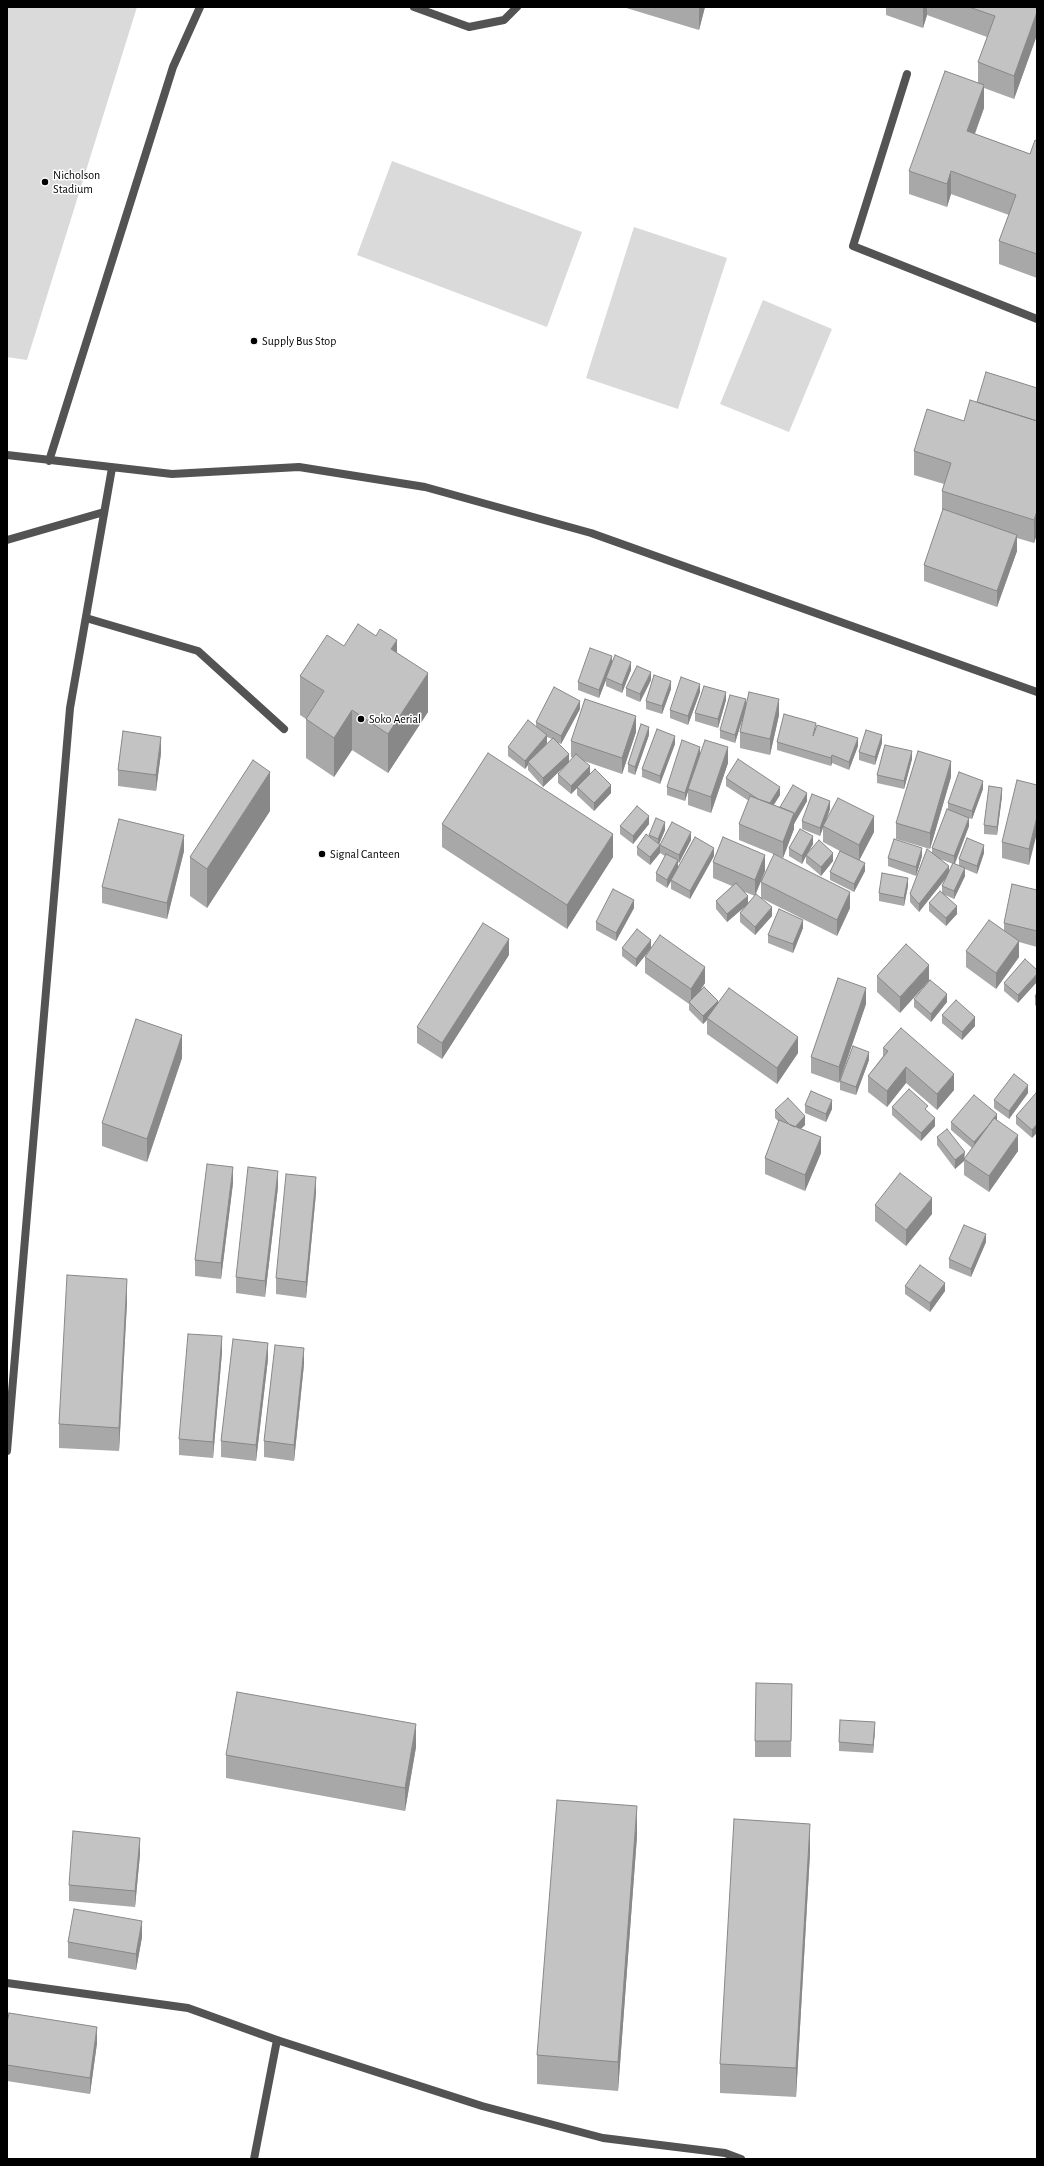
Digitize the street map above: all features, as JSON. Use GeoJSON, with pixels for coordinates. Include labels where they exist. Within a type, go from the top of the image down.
{"type":"FeatureCollection","features":[{"type":"Feature","properties":{"kind":"street"},"geometry":{"type":"LineString","coordinates":[[49,461],[173,67],[200,7]]}},
{"type":"Feature","properties":{"kind":"street"},"geometry":{"type":"LineString","coordinates":[[414,7],[469,27],[504,20],[517,7]]}},
{"type":"Feature","properties":{"kind":"street"},"geometry":{"type":"LineString","coordinates":[[907,74],[853,246],[1037,319]]}},
{"type":"Feature","properties":{"kind":"street"},"geometry":{"type":"LineString","coordinates":[[7,455],[172,474],[299,467],[425,487],[591,533],[1037,692]]}},
{"type":"Feature","properties":{"kind":"street"},"geometry":{"type":"LineString","coordinates":[[7,1451],[70,708],[112,468]]}},
{"type":"Feature","properties":{"kind":"street"},"geometry":{"type":"LineString","coordinates":[[7,540],[104,512]]}},
{"type":"Feature","properties":{"kind":"street"},"geometry":{"type":"LineString","coordinates":[[86,618],[198,651],[284,729]]}},
{"type":"Feature","properties":{"kind":"street"},"geometry":{"type":"LineString","coordinates":[[7,1983],[188,2008],[277,2040],[482,2106],[603,2138],[725,2153],[741,2159]]}},
{"type":"Feature","properties":{"kind":"street"},"geometry":{"type":"LineString","coordinates":[[254,2159],[277,2040]]}},
{"type":"Feature","properties":{"kind":"shaded area","name":"Nicholson Stadium"},"geometry":{"type":"Polygon","coordinates":[[[7,7],[137,7],[27,360],[7,357],[7,7]]]}},
{"type":"Feature","properties":{"kind":"shaded area"},"geometry":{"type":"Polygon","coordinates":[[[392,161],[582,232],[547,327],[357,255],[392,161]]]}},
{"type":"Feature","properties":{"kind":"shaded area"},"geometry":{"type":"Polygon","coordinates":[[[634,227],[727,258],[678,409],[586,378],[634,227]]]}},
{"type":"Feature","properties":{"kind":"shaded area"},"geometry":{"type":"Polygon","coordinates":[[[763,300],[832,329],[789,432],[720,404],[763,300]]]}},
{"type":"Feature","properties":{"kind":"building"},"geometry":{"type":"Polygon","coordinates":[[[969,7],[1037,7],[1037,12],[1014,76],[978,62],[995,16],[969,7]]]}},
{"type":"Feature","properties":{"kind":"building"},"geometry":{"type":"Polygon","coordinates":[[[945,71],[984,85],[967,131],[1030,154],[1035,140],[1037,141],[1037,254],[999,241],[1016,195],[951,171],[947,184],[909,171],[945,71]]]}},
{"type":"Feature","properties":{"kind":"building"},"geometry":{"type":"Polygon","coordinates":[[[986,372],[1037,388],[1037,421],[977,402],[986,372]]]}},
{"type":"Feature","properties":{"kind":"building"},"geometry":{"type":"Polygon","coordinates":[[[970,400],[1037,421],[1037,511],[1034,520],[942,491],[951,463],[914,451],[927,409],[964,421],[970,400]]]}},
{"type":"Feature","properties":{"kind":"building"},"geometry":{"type":"Polygon","coordinates":[[[943,509],[1017,535],[997,591],[924,565],[943,509]]]}},
{"type":"Feature","properties":{"kind":"building"},"geometry":{"type":"Polygon","coordinates":[[[358,624],[376,636],[380,629],[397,640],[391,649],[428,673],[388,734],[352,710],[334,738],[306,719],[324,691],[300,676],[327,635],[344,646],[358,624]]]}},
{"type":"Feature","properties":{"kind":"building"},"geometry":{"type":"Polygon","coordinates":[[[590,648],[612,656],[599,690],[578,682],[590,648]]]}},
{"type":"Feature","properties":{"kind":"building"},"geometry":{"type":"Polygon","coordinates":[[[615,655],[631,662],[622,685],[606,678],[615,655]]]}},
{"type":"Feature","properties":{"kind":"building"},"geometry":{"type":"Polygon","coordinates":[[[637,666],[651,672],[640,694],[626,688],[637,666]]]}},
{"type":"Feature","properties":{"kind":"building"},"geometry":{"type":"Polygon","coordinates":[[[654,675],[671,681],[662,706],[646,701],[654,675]]]}},
{"type":"Feature","properties":{"kind":"building"},"geometry":{"type":"Polygon","coordinates":[[[681,677],[700,684],[688,716],[670,710],[681,677]]]}},
{"type":"Feature","properties":{"kind":"building"},"geometry":{"type":"Polygon","coordinates":[[[704,686],[726,692],[718,719],[695,713],[704,686]]]}},
{"type":"Feature","properties":{"kind":"building"},"geometry":{"type":"Polygon","coordinates":[[[554,687],[580,701],[561,736],[536,722],[554,687]]]}},
{"type":"Feature","properties":{"kind":"building"},"geometry":{"type":"Polygon","coordinates":[[[749,692],[779,699],[770,739],[740,732],[749,692]]]}},
{"type":"Feature","properties":{"kind":"building"},"geometry":{"type":"Polygon","coordinates":[[[730,695],[746,699],[735,735],[720,730],[730,695]]]}},
{"type":"Feature","properties":{"kind":"building"},"geometry":{"type":"Polygon","coordinates":[[[585,699],[636,716],[622,758],[571,741],[585,699]]]}},
{"type":"Feature","properties":{"kind":"building"},"geometry":{"type":"Polygon","coordinates":[[[784,714],[816,723],[813,736],[817,725],[858,738],[849,762],[832,755],[831,758],[777,742],[784,714]]]}},
{"type":"Feature","properties":{"kind":"building"},"geometry":{"type":"Polygon","coordinates":[[[528,720],[547,735],[525,761],[508,747],[528,720]]]}},
{"type":"Feature","properties":{"kind":"building"},"geometry":{"type":"Polygon","coordinates":[[[641,724],[649,727],[635,767],[628,764],[641,724]]]}},
{"type":"Feature","properties":{"kind":"building"},"geometry":{"type":"Polygon","coordinates":[[[657,729],[675,736],[660,776],[642,769],[657,729]]]}},
{"type":"Feature","properties":{"kind":"building"},"geometry":{"type":"Polygon","coordinates":[[[866,730],[882,735],[875,757],[859,752],[866,730]]]}},
{"type":"Feature","properties":{"kind":"building"},"geometry":{"type":"Polygon","coordinates":[[[123,731],[161,737],[156,775],[118,770],[123,731]]]}},
{"type":"Feature","properties":{"kind":"building"},"geometry":{"type":"Polygon","coordinates":[[[553,738],[569,754],[543,778],[528,762],[553,738]]]}},
{"type":"Feature","properties":{"kind":"building"},"geometry":{"type":"Polygon","coordinates":[[[682,740],[700,747],[685,793],[667,787],[682,740]]]}},
{"type":"Feature","properties":{"kind":"building"},"geometry":{"type":"Polygon","coordinates":[[[705,740],[728,747],[711,797],[688,789],[705,740]]]}},
{"type":"Feature","properties":{"kind":"building"},"geometry":{"type":"Polygon","coordinates":[[[885,745],[912,751],[904,781],[877,775],[885,745]]]}},
{"type":"Feature","properties":{"kind":"building"},"geometry":{"type":"Polygon","coordinates":[[[918,751],[951,761],[930,833],[896,823],[918,751]]]}},
{"type":"Feature","properties":{"kind":"building"},"geometry":{"type":"Polygon","coordinates":[[[488,753],[613,834],[567,905],[442,824],[488,753]]]}},
{"type":"Feature","properties":{"kind":"building"},"geometry":{"type":"Polygon","coordinates":[[[576,754],[590,766],[571,786],[558,774],[576,754]]]}},
{"type":"Feature","properties":{"kind":"building"},"geometry":{"type":"Polygon","coordinates":[[[738,759],[780,787],[770,803],[758,799],[726,778],[738,759]]]}},
{"type":"Feature","properties":{"kind":"building"},"geometry":{"type":"Polygon","coordinates":[[[253,760],[270,772],[207,869],[190,857],[253,760]]]}},
{"type":"Feature","properties":{"kind":"building"},"geometry":{"type":"Polygon","coordinates":[[[595,769],[611,785],[594,803],[577,787],[595,769]]]}},
{"type":"Feature","properties":{"kind":"building"},"geometry":{"type":"Polygon","coordinates":[[[959,772],[983,781],[972,811],[948,803],[959,772]]]}},
{"type":"Feature","properties":{"kind":"building"},"geometry":{"type":"Polygon","coordinates":[[[1017,780],[1037,785],[1037,817],[1029,849],[1002,842],[1017,780]]]}},
{"type":"Feature","properties":{"kind":"building"},"geometry":{"type":"Polygon","coordinates":[[[793,785],[807,793],[794,815],[794,813],[780,807],[793,785]]]}},
{"type":"Feature","properties":{"kind":"building"},"geometry":{"type":"Polygon","coordinates":[[[989,786],[1002,788],[997,827],[984,825],[989,786]]]}},
{"type":"Feature","properties":{"kind":"building"},"geometry":{"type":"Polygon","coordinates":[[[812,794],[830,801],[820,828],[802,821],[812,794]]]}},
{"type":"Feature","properties":{"kind":"building"},"geometry":{"type":"Polygon","coordinates":[[[750,796],[794,813],[783,842],[739,824],[750,796]]]}},
{"type":"Feature","properties":{"kind":"building"},"geometry":{"type":"Polygon","coordinates":[[[838,798],[874,816],[859,845],[823,826],[838,798]]]}},
{"type":"Feature","properties":{"kind":"building"},"geometry":{"type":"Polygon","coordinates":[[[637,806],[649,816],[633,836],[620,826],[637,806]]]}},
{"type":"Feature","properties":{"kind":"building"},"geometry":{"type":"Polygon","coordinates":[[[947,809],[969,818],[954,856],[932,848],[947,809]]]}},
{"type":"Feature","properties":{"kind":"building"},"geometry":{"type":"Polygon","coordinates":[[[656,818],[665,822],[658,839],[649,835],[656,818]]]}},
{"type":"Feature","properties":{"kind":"building"},"geometry":{"type":"Polygon","coordinates":[[[119,819],[184,835],[167,903],[102,887],[119,819]]]}},
{"type":"Feature","properties":{"kind":"building"},"geometry":{"type":"Polygon","coordinates":[[[672,822],[691,832],[679,855],[660,845],[672,822]]]}},
{"type":"Feature","properties":{"kind":"building"},"geometry":{"type":"Polygon","coordinates":[[[800,829],[813,836],[802,856],[789,848],[800,829]]]}},
{"type":"Feature","properties":{"kind":"building"},"geometry":{"type":"Polygon","coordinates":[[[646,834],[660,845],[650,857],[637,847],[646,834]]]}},
{"type":"Feature","properties":{"kind":"building"},"geometry":{"type":"Polygon","coordinates":[[[695,837],[714,848],[690,891],[671,880],[695,837]]]}},
{"type":"Feature","properties":{"kind":"building"},"geometry":{"type":"Polygon","coordinates":[[[723,837],[765,855],[755,880],[713,862],[723,837]]]}},
{"type":"Feature","properties":{"kind":"building"},"geometry":{"type":"Polygon","coordinates":[[[967,838],[984,845],[977,866],[959,859],[967,838]]]}},
{"type":"Feature","properties":{"kind":"building"},"geometry":{"type":"Polygon","coordinates":[[[894,839],[922,848],[916,867],[888,858],[894,839]]]}},
{"type":"Feature","properties":{"kind":"building"},"geometry":{"type":"Polygon","coordinates":[[[819,840],[833,853],[821,867],[806,855],[819,840]]]}},
{"type":"Feature","properties":{"kind":"building"},"geometry":{"type":"Polygon","coordinates":[[[927,849],[949,866],[919,904],[910,894],[927,849]]]}},
{"type":"Feature","properties":{"kind":"building"},"geometry":{"type":"Polygon","coordinates":[[[840,851],[865,863],[854,884],[830,872],[840,851]]]}},
{"type":"Feature","properties":{"kind":"building"},"geometry":{"type":"Polygon","coordinates":[[[666,854],[678,860],[667,880],[656,873],[666,854]]]}},
{"type":"Feature","properties":{"kind":"building"},"geometry":{"type":"Polygon","coordinates":[[[774,854],[850,892],[837,920],[761,882],[774,854]]]}},
{"type":"Feature","properties":{"kind":"building"},"geometry":{"type":"Polygon","coordinates":[[[953,863],[965,868],[954,891],[942,886],[953,863]]]}},
{"type":"Feature","properties":{"kind":"building"},"geometry":{"type":"Polygon","coordinates":[[[882,873],[908,878],[904,898],[879,893],[882,873]]]}},
{"type":"Feature","properties":{"kind":"building"},"geometry":{"type":"Polygon","coordinates":[[[736,883],[748,896],[727,914],[716,901],[736,883]]]}},
{"type":"Feature","properties":{"kind":"building"},"geometry":{"type":"Polygon","coordinates":[[[1012,884],[1037,890],[1037,931],[1004,923],[1012,884]]]}},
{"type":"Feature","properties":{"kind":"building"},"geometry":{"type":"Polygon","coordinates":[[[613,889],[634,900],[616,933],[596,922],[613,889]]]}},
{"type":"Feature","properties":{"kind":"building"},"geometry":{"type":"Polygon","coordinates":[[[940,891],[957,906],[946,918],[929,903],[940,891]]]}},
{"type":"Feature","properties":{"kind":"building"},"geometry":{"type":"Polygon","coordinates":[[[756,894],[772,907],[755,927],[740,913],[756,894]]]}},
{"type":"Feature","properties":{"kind":"building"},"geometry":{"type":"Polygon","coordinates":[[[779,909],[803,920],[793,944],[768,935],[779,909]]]}},
{"type":"Feature","properties":{"kind":"building"},"geometry":{"type":"Polygon","coordinates":[[[989,920],[1019,941],[996,973],[966,951],[989,920]]]}},
{"type":"Feature","properties":{"kind":"building"},"geometry":{"type":"Polygon","coordinates":[[[483,923],[509,939],[442,1043],[417,1027],[483,923]]]}},
{"type":"Feature","properties":{"kind":"building"},"geometry":{"type":"Polygon","coordinates":[[[637,929],[651,940],[636,959],[622,948],[637,929]]]}},
{"type":"Feature","properties":{"kind":"building"},"geometry":{"type":"Polygon","coordinates":[[[660,935],[705,967],[691,989],[645,957],[660,935]]]}},
{"type":"Feature","properties":{"kind":"building"},"geometry":{"type":"Polygon","coordinates":[[[906,944],[929,965],[900,997],[877,976],[906,944]]]}},
{"type":"Feature","properties":{"kind":"building"},"geometry":{"type":"Polygon","coordinates":[[[1025,959],[1037,970],[1037,974],[1018,995],[1004,983],[1025,959]]]}},
{"type":"Feature","properties":{"kind":"building"},"geometry":{"type":"Polygon","coordinates":[[[838,978],[866,988],[839,1067],[811,1057],[838,978]]]}},
{"type":"Feature","properties":{"kind":"building"},"geometry":{"type":"Polygon","coordinates":[[[930,980],[947,994],[931,1014],[914,999],[930,980]]]}},
{"type":"Feature","properties":{"kind":"building"},"geometry":{"type":"Polygon","coordinates":[[[704,987],[718,1001],[703,1016],[689,1002],[704,987]]]}},
{"type":"Feature","properties":{"kind":"building"},"geometry":{"type":"Polygon","coordinates":[[[729,988],[798,1037],[777,1068],[707,1018],[729,988]]]}},
{"type":"Feature","properties":{"kind":"building"},"geometry":{"type":"Polygon","coordinates":[[[956,1000],[975,1017],[962,1032],[942,1015],[956,1000]]]}},
{"type":"Feature","properties":{"kind":"building"},"geometry":{"type":"Polygon","coordinates":[[[136,1019],[182,1035],[147,1139],[102,1123],[136,1019]]]}},
{"type":"Feature","properties":{"kind":"building"},"geometry":{"type":"Polygon","coordinates":[[[901,1028],[954,1074],[937,1094],[906,1067],[887,1091],[868,1076],[888,1051],[883,1048],[901,1028]]]}},
{"type":"Feature","properties":{"kind":"building"},"geometry":{"type":"Polygon","coordinates":[[[853,1046],[869,1052],[856,1087],[840,1081],[853,1046]]]}},
{"type":"Feature","properties":{"kind":"building"},"geometry":{"type":"Polygon","coordinates":[[[1014,1074],[1028,1085],[1009,1111],[994,1100],[1014,1074]]]}},
{"type":"Feature","properties":{"kind":"building"},"geometry":{"type":"Polygon","coordinates":[[[909,1089],[928,1106],[925,1109],[935,1118],[921,1133],[892,1107],[909,1089]]]}},
{"type":"Feature","properties":{"kind":"building"},"geometry":{"type":"Polygon","coordinates":[[[811,1091],[832,1100],[826,1114],[805,1105],[811,1091]]]}},
{"type":"Feature","properties":{"kind":"building"},"geometry":{"type":"Polygon","coordinates":[[[1036,1093],[1037,1124],[1032,1130],[1016,1116],[1036,1093]]]}},
{"type":"Feature","properties":{"kind":"building"},"geometry":{"type":"Polygon","coordinates":[[[974,1095],[997,1114],[974,1142],[951,1122],[974,1095]]]}},
{"type":"Feature","properties":{"kind":"building"},"geometry":{"type":"Polygon","coordinates":[[[788,1098],[805,1116],[795,1127],[790,1125],[775,1110],[788,1098]]]}},
{"type":"Feature","properties":{"kind":"building"},"geometry":{"type":"Polygon","coordinates":[[[994,1118],[1018,1135],[989,1176],[964,1159],[994,1118]]]}},
{"type":"Feature","properties":{"kind":"building"},"geometry":{"type":"Polygon","coordinates":[[[779,1120],[821,1137],[805,1175],[765,1158],[779,1120]]]}},
{"type":"Feature","properties":{"kind":"building"},"geometry":{"type":"Polygon","coordinates":[[[947,1129],[965,1152],[955,1160],[937,1137],[947,1129]]]}},
{"type":"Feature","properties":{"kind":"building"},"geometry":{"type":"Polygon","coordinates":[[[207,1164],[233,1167],[221,1263],[195,1260],[207,1164]]]}},
{"type":"Feature","properties":{"kind":"building"},"geometry":{"type":"Polygon","coordinates":[[[248,1167],[278,1171],[265,1281],[236,1277],[248,1167]]]}},
{"type":"Feature","properties":{"kind":"building"},"geometry":{"type":"Polygon","coordinates":[[[900,1173],[932,1198],[906,1230],[875,1205],[900,1173]]]}},
{"type":"Feature","properties":{"kind":"building"},"geometry":{"type":"Polygon","coordinates":[[[286,1174],[316,1177],[306,1282],[276,1278],[286,1174]]]}},
{"type":"Feature","properties":{"kind":"building"},"geometry":{"type":"Polygon","coordinates":[[[964,1225],[986,1234],[971,1269],[949,1259],[964,1225]]]}},
{"type":"Feature","properties":{"kind":"building"},"geometry":{"type":"Polygon","coordinates":[[[920,1265],[945,1283],[930,1303],[905,1286],[920,1265]]]}},
{"type":"Feature","properties":{"kind":"building"},"geometry":{"type":"Polygon","coordinates":[[[67,1275],[127,1279],[119,1428],[59,1424],[67,1275]]]}},
{"type":"Feature","properties":{"kind":"building"},"geometry":{"type":"Polygon","coordinates":[[[188,1334],[222,1336],[213,1442],[179,1439],[188,1334]]]}},
{"type":"Feature","properties":{"kind":"building"},"geometry":{"type":"Polygon","coordinates":[[[233,1339],[268,1343],[256,1445],[221,1441],[233,1339]]]}},
{"type":"Feature","properties":{"kind":"building"},"geometry":{"type":"Polygon","coordinates":[[[275,1345],[304,1348],[294,1445],[264,1441],[275,1345]]]}},
{"type":"Feature","properties":{"kind":"building"},"geometry":{"type":"Polygon","coordinates":[[[756,1683],[792,1684],[791,1741],[755,1741],[756,1683]]]}},
{"type":"Feature","properties":{"kind":"building"},"geometry":{"type":"Polygon","coordinates":[[[237,1692],[416,1724],[405,1788],[226,1755],[237,1692]]]}},
{"type":"Feature","properties":{"kind":"building"},"geometry":{"type":"Polygon","coordinates":[[[840,1720],[875,1722],[873,1745],[839,1742],[840,1720]]]}},
{"type":"Feature","properties":{"kind":"building"},"geometry":{"type":"Polygon","coordinates":[[[557,1800],[637,1806],[618,2062],[537,2055],[557,1800]]]}},
{"type":"Feature","properties":{"kind":"building"},"geometry":{"type":"Polygon","coordinates":[[[734,1819],[810,1824],[796,2068],[720,2064],[734,1819]]]}},
{"type":"Feature","properties":{"kind":"building"},"geometry":{"type":"Polygon","coordinates":[[[73,1831],[140,1838],[135,1891],[69,1885],[73,1831]]]}},
{"type":"Feature","properties":{"kind":"building"},"geometry":{"type":"Polygon","coordinates":[[[74,1909],[142,1921],[136,1954],[68,1942],[74,1909]]]}},
{"type":"Feature","properties":{"kind":"building"},"geometry":{"type":"Polygon","coordinates":[[[9,2013],[97,2027],[90,2078],[7,2065],[7,2023],[9,2013]]]}},
{"type":"Feature","properties":{"kind":"place","name":"Nicholson Stadium"},"geometry":{"type":"Point","coordinates":[45,182]}},
{"type":"Feature","properties":{"kind":"place","name":"Supply Bus Stop"},"geometry":{"type":"Point","coordinates":[254,341]}},
{"type":"Feature","properties":{"kind":"place","name":"Soko Aerial"},"geometry":{"type":"Point","coordinates":[361,719]}},
{"type":"Feature","properties":{"kind":"place","name":"Signal Canteen"},"geometry":{"type":"Point","coordinates":[322,854]}}]}
